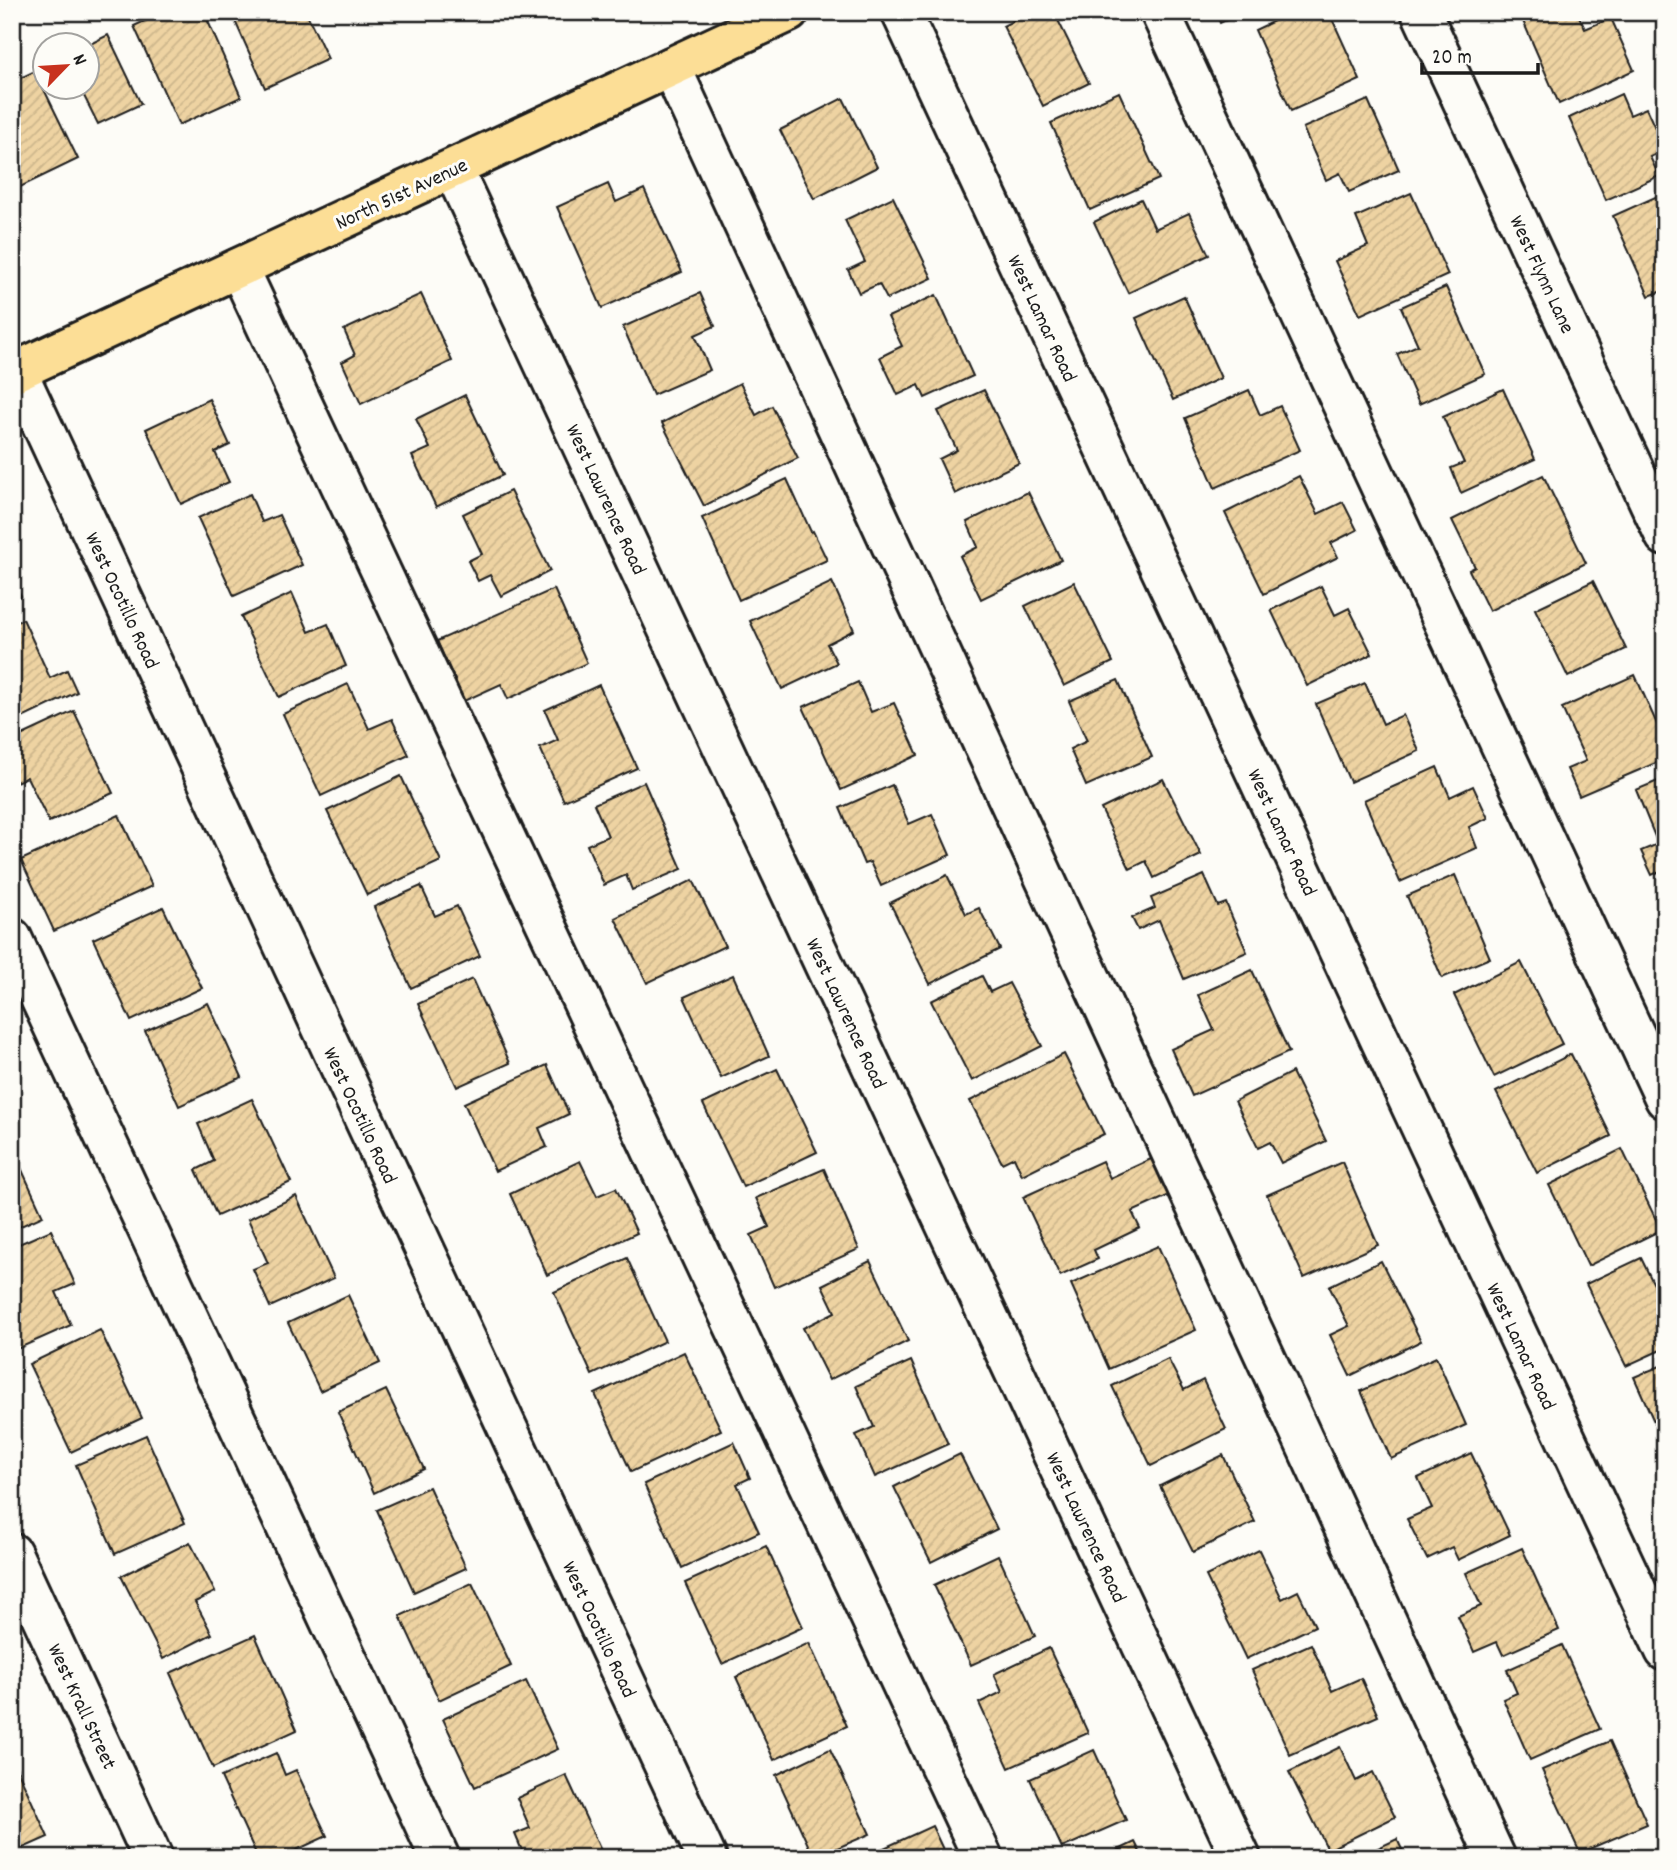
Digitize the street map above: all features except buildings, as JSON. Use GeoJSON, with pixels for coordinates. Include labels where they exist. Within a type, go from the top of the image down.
{"type":"FeatureCollection","features":[{"type":"Feature","properties":{"kind":"main road","name":"North 51st Avenue"},"geometry":{"type":"LineString","coordinates":[[15,372],[789,12]]}},
{"type":"Feature","properties":{"kind":"street","name":"West Lamar Road"},"geometry":{"type":"LineString","coordinates":[[901,12],[1665,1651]]}},
{"type":"Feature","properties":{"kind":"street"},"geometry":{"type":"LineString","coordinates":[[1160,12],[1665,1099]]}},
{"type":"Feature","properties":{"kind":"street","name":"West Flynn Lane"},"geometry":{"type":"LineString","coordinates":[[1421,12],[1665,536]]}},
{"type":"Feature","properties":{"kind":"street"},"geometry":{"type":"LineString","coordinates":[[671,67],[1496,1858]]}},
{"type":"Feature","properties":{"kind":"street","name":"West Lawrence Road"},"geometry":{"type":"LineString","coordinates":[[453,169],[1241,1858]]}},
{"type":"Feature","properties":{"kind":"street"},"geometry":{"type":"LineString","coordinates":[[239,268],[983,1858]]}},
{"type":"Feature","properties":{"kind":"street","name":"West Ocotillo Road"},"geometry":{"type":"LineString","coordinates":[[15,372],[706,1858]]}},
{"type":"Feature","properties":{"kind":"street"},"geometry":{"type":"LineString","coordinates":[[12,938],[440,1858]]}},
{"type":"Feature","properties":{"kind":"street","name":"West Krall Street"},"geometry":{"type":"LineString","coordinates":[[12,1553],[153,1858]]}}]}
